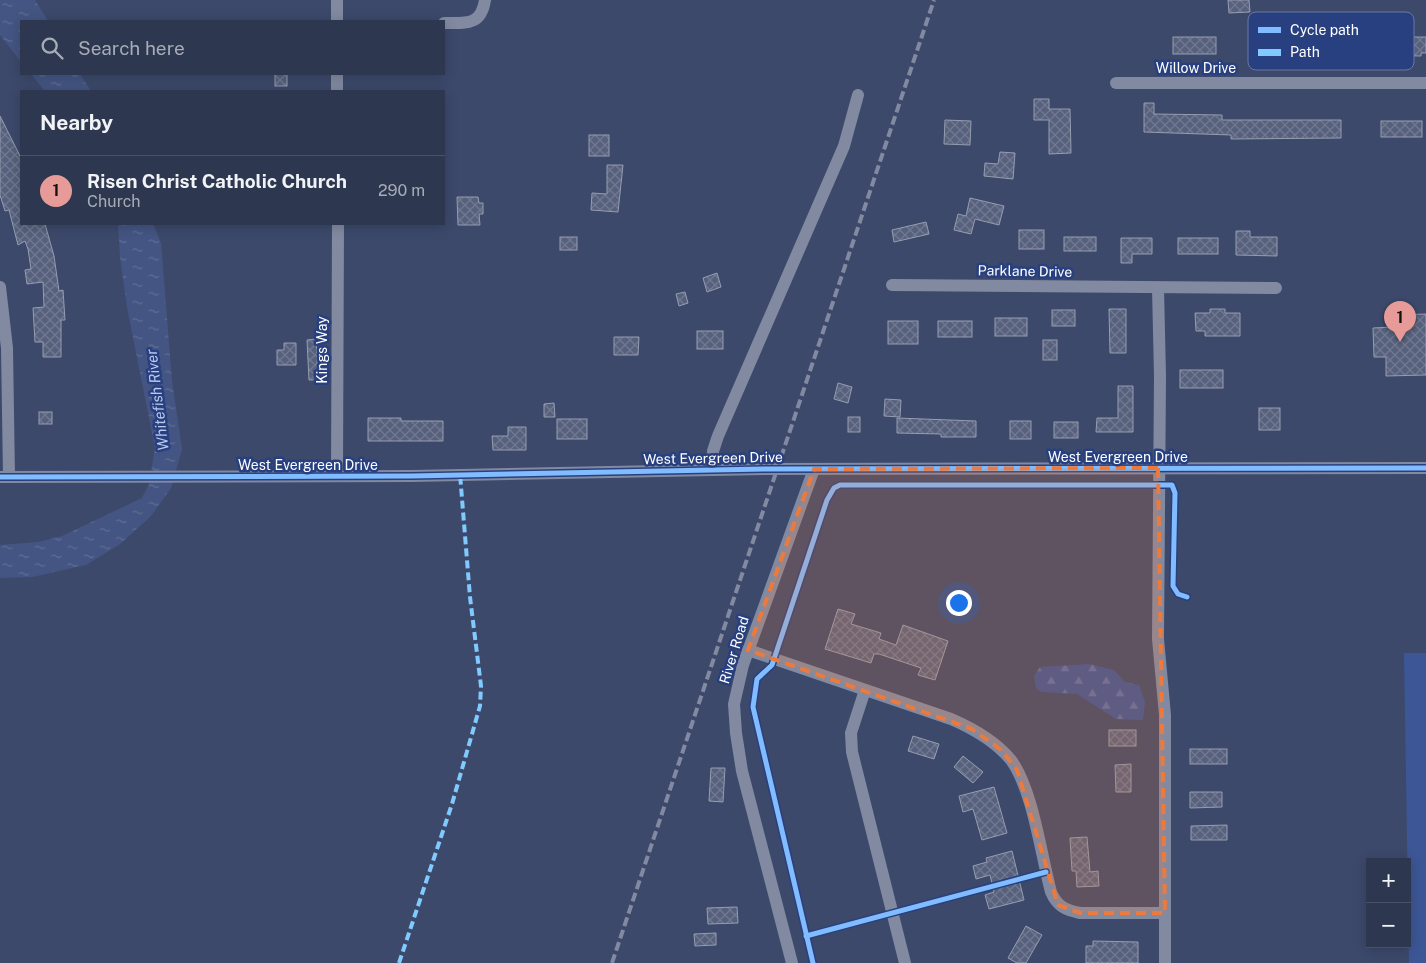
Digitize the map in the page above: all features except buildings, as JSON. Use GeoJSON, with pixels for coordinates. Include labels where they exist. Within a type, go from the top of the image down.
{"type":"FeatureCollection","features":[{"type":"Feature","properties":{"kind":"street"},"geometry":{"type":"LineString","coordinates":[[337,0],[337,20]]}},
{"type":"Feature","properties":{"kind":"street"},"geometry":{"type":"LineString","coordinates":[[445,23],[464,23],[477,20],[483,11],[485,0]]}},
{"type":"Feature","properties":{"kind":"street"},"geometry":{"type":"LineString","coordinates":[[337,75],[337,90]]}},
{"type":"Feature","properties":{"kind":"street","name":"Willow Drive"},"geometry":{"type":"LineString","coordinates":[[1116,83],[1426,83]]}},
{"type":"Feature","properties":{"kind":"street"},"geometry":{"type":"LineString","coordinates":[[712,469],[713,451],[718,436],[844,146],[858,95]]}},
{"type":"Feature","properties":{"kind":"street","name":"Kings Way"},"geometry":{"type":"LineString","coordinates":[[337,476],[338,225]]}},
{"type":"Feature","properties":{"kind":"street","name":"Parklane Drive"},"geometry":{"type":"LineString","coordinates":[[892,285],[1276,288]]}},
{"type":"Feature","properties":{"kind":"street"},"geometry":{"type":"LineString","coordinates":[[0,287],[4,366],[4,477]]}},
{"type":"Feature","properties":{"kind":"street"},"geometry":{"type":"LineString","coordinates":[[1158,288],[1160,376],[1158,639],[1164,715],[1165,963]]}},
{"type":"Feature","properties":{"kind":"street","name":"West Evergreen Drive"},"geometry":{"type":"LineString","coordinates":[[4,477],[337,476],[814,468],[1426,468]]}},
{"type":"Feature","properties":{"kind":"street","name":"River Road"},"geometry":{"type":"LineString","coordinates":[[792,963],[742,770],[736,733],[735,697],[748,650],[814,468]]}},
{"type":"Feature","properties":{"kind":"street"},"geometry":{"type":"LineString","coordinates":[[748,650],[963,724],[984,737],[1010,760],[1026,791],[1051,892],[1058,904],[1070,911],[1080,913],[1165,913]]}},
{"type":"Feature","properties":{"kind":"street"},"geometry":{"type":"LineString","coordinates":[[865,690],[851,733],[852,752],[905,963]]}},
{"type":"Feature","properties":{"kind":"highlighted area"},"geometry":{"type":"Polygon","coordinates":[[[1158,468],[1165,913],[1080,913],[1058,905],[1017,770],[1001,750],[972,729],[748,650],[814,469],[1158,468]]]}},
{"type":"Feature","properties":{"kind":"green space"},"geometry":{"type":"Polygon","coordinates":[[[1404,653],[1426,653],[1426,963],[1409,963],[1409,948],[1411,948],[1411,858],[1407,858],[1404,653]]]}},
{"type":"Feature","properties":{"kind":"green space"},"geometry":{"type":"Polygon","coordinates":[[[1089,664],[1114,670],[1125,682],[1139,685],[1145,702],[1143,720],[1116,719],[1077,694],[1041,692],[1036,688],[1034,676],[1040,667],[1089,664]]]}},
{"type":"Feature","properties":{"kind":"water"},"geometry":{"type":"Polygon","coordinates":[[[0,0],[35,0],[47,20],[20,20],[20,61],[0,35],[0,0]]]}},
{"type":"Feature","properties":{"kind":"water"},"geometry":{"type":"Polygon","coordinates":[[[32,75],[81,75],[90,90],[44,90],[32,75]]]}},
{"type":"Feature","properties":{"kind":"water","name":"Whitefish River"},"geometry":{"type":"Polygon","coordinates":[[[118,225],[153,225],[161,243],[172,381],[182,449],[171,488],[151,516],[120,544],[86,565],[32,577],[0,578],[0,545],[38,542],[62,536],[142,498],[149,484],[155,448],[127,307],[120,257],[118,225]]]}},
{"type":"Feature","properties":{"kind":"railway"},"geometry":{"type":"LineString","coordinates":[[612,963],[934,0]]}},
{"type":"Feature","properties":{"kind":"marked path"},"geometry":{"type":"LineString","coordinates":[[399,963],[452,804],[480,706],[481,686],[470,597],[460,474]]}},
{"type":"Feature","properties":{"kind":"cycle path"},"geometry":{"type":"LineString","coordinates":[[0,477],[412,476],[765,469],[1426,468]]}},
{"type":"Feature","properties":{"kind":"cycle path"},"geometry":{"type":"LineString","coordinates":[[813,963],[753,707],[757,679],[772,665],[827,500],[834,488],[840,485],[1172,485],[1175,493],[1173,586],[1178,594],[1187,597]]}},
{"type":"Feature","properties":{"kind":"cycle path"},"geometry":{"type":"LineString","coordinates":[[806,936],[1046,872]]}},
{"type":"Feature","properties":{"kind":"place","name":"Risen Christ Catholic Church"},"geometry":{"type":"Point","coordinates":[1400,342]}}]}
